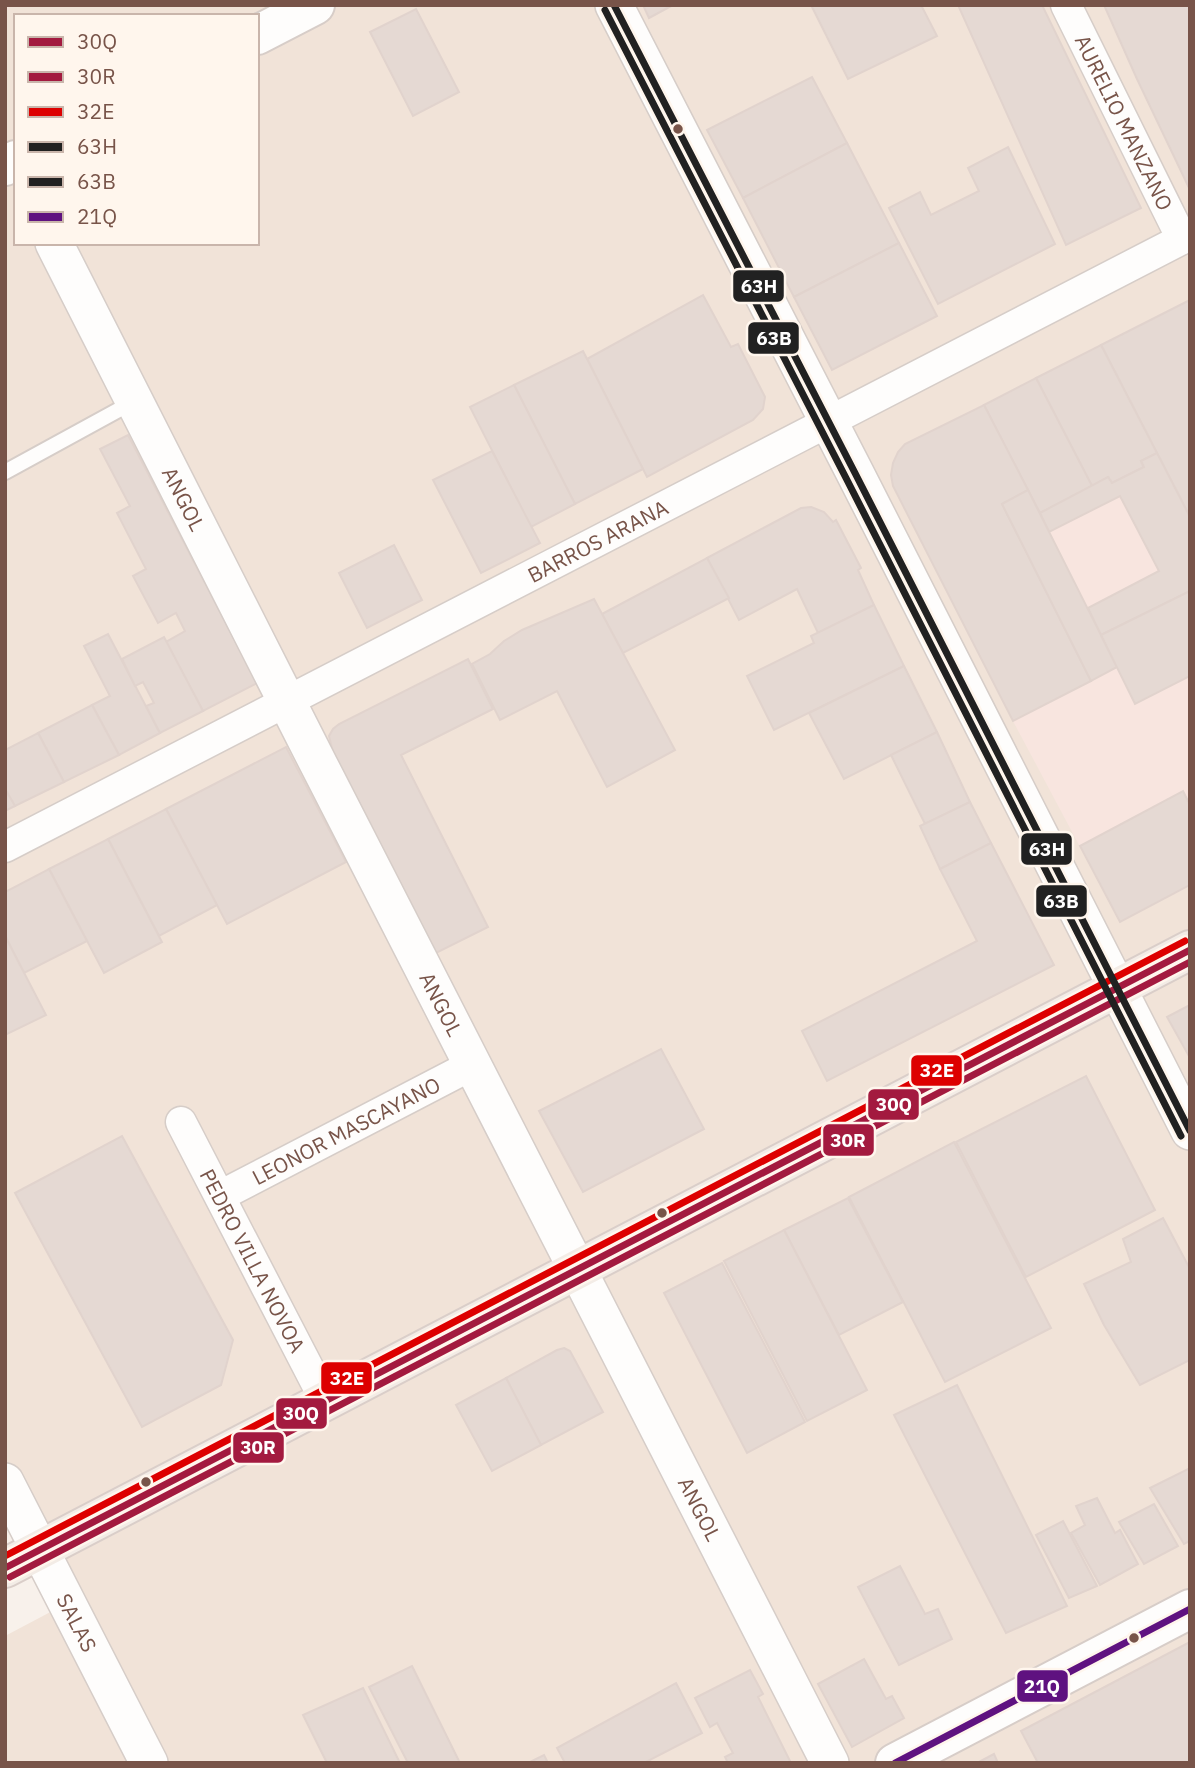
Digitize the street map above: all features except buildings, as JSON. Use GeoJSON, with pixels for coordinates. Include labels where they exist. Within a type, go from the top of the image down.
{"type":"FeatureCollection","features":[{"type":"Feature","properties":{"kind":"main road"},"geometry":{"type":"LineString","coordinates":[[259,34],[315,5]]}},
{"type":"Feature","properties":{"kind":"main road"},"geometry":{"type":"LineString","coordinates":[[5,1567],[1190,950]]}},
{"type":"Feature","properties":{"kind":"main road"},"geometry":{"type":"LineString","coordinates":[[895,1763],[1190,1609]]}},
{"type":"Feature","properties":{"kind":"street"},"geometry":{"type":"LineString","coordinates":[[614,5],[1190,1131]]}},
{"type":"Feature","properties":{"kind":"street","name":"AURELIO MANZANO"},"geometry":{"type":"LineString","coordinates":[[1066,5],[1186,237]]}},
{"type":"Feature","properties":{"kind":"street","name":"BARROS ARANA"},"geometry":{"type":"LineString","coordinates":[[5,847],[1186,237]]}},
{"type":"Feature","properties":{"kind":"street","name":"ANGOL"},"geometry":{"type":"LineString","coordinates":[[55,245],[830,1763]]}},
{"type":"Feature","properties":{"kind":"street","name":"LEONOR MASCAYANO"},"geometry":{"type":"LineString","coordinates":[[220,1196],[472,1065]]}},
{"type":"Feature","properties":{"kind":"street","name":"PEDRO VILLA NOVOA"},"geometry":{"type":"LineString","coordinates":[[181,1122],[325,1400]]}},
{"type":"Feature","properties":{"kind":"street","name":"SALAS"},"geometry":{"type":"LineString","coordinates":[[5,1482],[149,1763]]}},
{"type":"Feature","properties":{"kind":"lane"},"geometry":{"type":"LineString","coordinates":[[5,472],[134,401]]}},
{"type":"Feature","properties":{"kind":"shaded area"},"geometry":{"type":"Polygon","coordinates":[[[5,5],[1190,5],[1190,1763],[5,1763],[5,1636],[75,1599],[5,1462],[5,5]]]}},
{"type":"Feature","properties":{"kind":"shaded area"},"geometry":{"type":"Polygon","coordinates":[[[1190,300],[1190,886],[1120,922],[1013,721],[891,475],[893,463],[905,444],[1190,300]]]}},
{"type":"Feature","properties":{"kind":"transit line","name":"63H"},"geometry":{"type":"LineString","coordinates":[[614,5],[1190,1131]]}},
{"type":"Feature","properties":{"kind":"transit line","name":"63B"},"geometry":{"type":"LineString","coordinates":[[605,10],[1181,1136]]}},
{"type":"Feature","properties":{"kind":"transit line","name":"32E"},"geometry":{"type":"LineString","coordinates":[[5,1556],[1185,941]]}},
{"type":"Feature","properties":{"kind":"transit line","name":"30Q"},"geometry":{"type":"LineString","coordinates":[[5,1568],[1190,950]]}},
{"type":"Feature","properties":{"kind":"transit line","name":"30R"},"geometry":{"type":"LineString","coordinates":[[10,1577],[1190,962]]}},
{"type":"Feature","properties":{"kind":"transit line","name":"21Q"},"geometry":{"type":"LineString","coordinates":[[895,1763],[1190,1609]]}}]}
